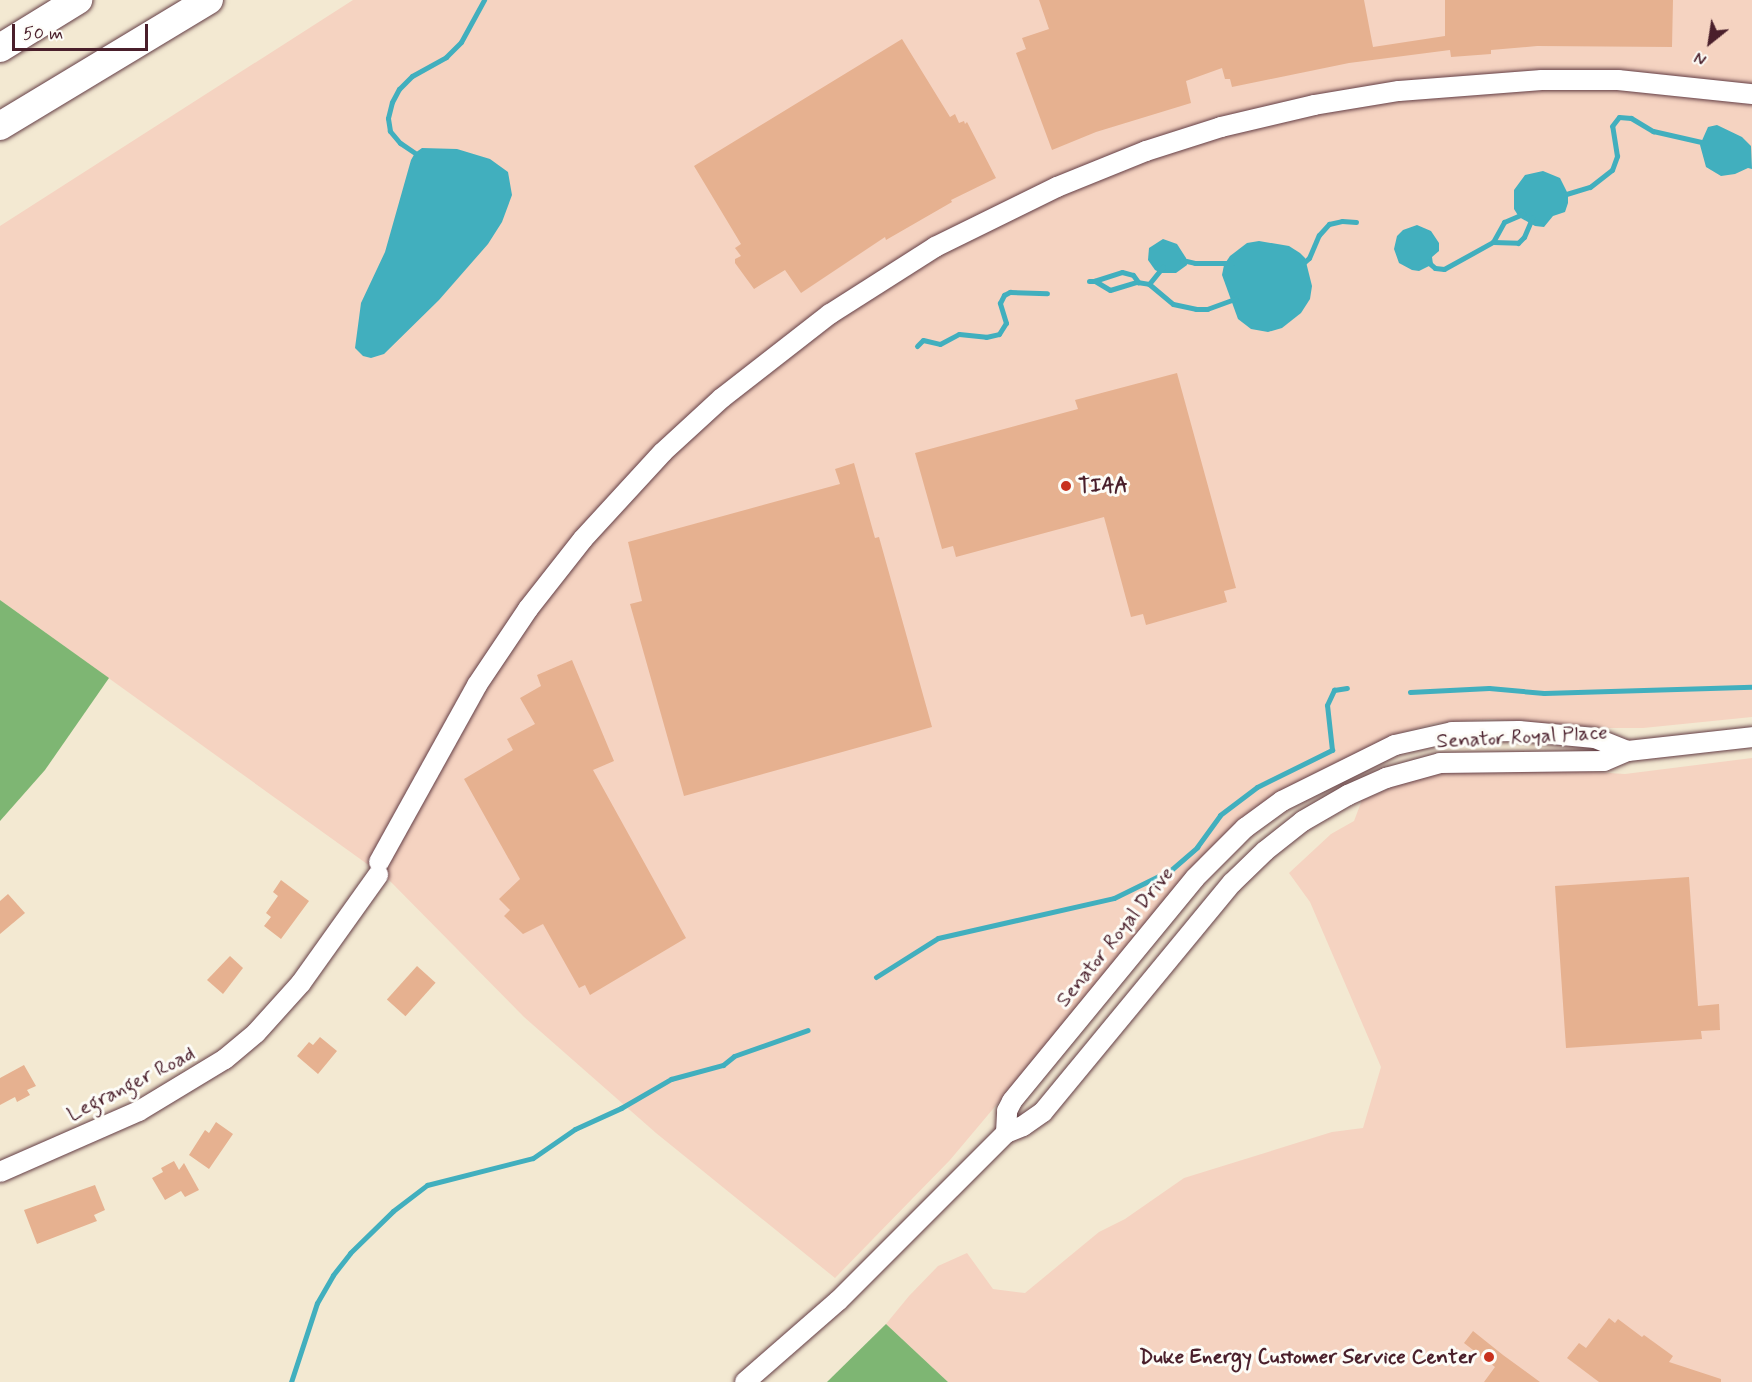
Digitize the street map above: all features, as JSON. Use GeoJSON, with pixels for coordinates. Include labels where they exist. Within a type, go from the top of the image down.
{"type":"FeatureCollection","features":[{"type":"Feature","properties":{"kind":"highway"},"geometry":{"type":"LineString","coordinates":[[0,48],[78,0]]}},
{"type":"Feature","properties":{"kind":"highway"},"geometry":{"type":"LineString","coordinates":[[0,126],[209,0]]}},
{"type":"Feature","properties":{"kind":"street","name":"Legranger Road"},"geometry":{"type":"LineString","coordinates":[[0,1172],[140,1111],[225,1059],[256,1033],[302,983],[378,868],[442,744],[492,661],[561,565],[696,419],[760,366],[852,298],[935,247],[1057,187],[1146,150],[1221,127],[1314,105],[1399,90],[1542,80],[1618,80],[1752,93]]}},
{"type":"Feature","properties":{"kind":"street","name":"Senator Royal Place"},"geometry":{"type":"LineString","coordinates":[[1292,795],[1395,745],[1452,732],[1519,731],[1595,738],[1628,751]]}},
{"type":"Feature","properties":{"kind":"street","name":"Senator Royal Place"},"geometry":{"type":"LineString","coordinates":[[1006,1132],[1023,1126],[1043,1112],[1215,902],[1246,868],[1288,832],[1348,795],[1386,778],[1422,766],[1470,760],[1605,761],[1628,751],[1752,737]]}},
{"type":"Feature","properties":{"kind":"street","name":"Senator Royal Drive"},"geometry":{"type":"LineString","coordinates":[[1006,1132],[1006,1117],[1012,1101],[1195,878],[1245,828],[1292,795]]}},
{"type":"Feature","properties":{"kind":"street"},"geometry":{"type":"LineString","coordinates":[[746,1382],[838,1301],[1006,1132]]}},
{"type":"Feature","properties":{"kind":"shaded area","name":"TIAA"},"geometry":{"type":"Polygon","coordinates":[[[353,0],[1752,0],[1752,717],[1643,728],[1608,728],[1490,719],[1436,723],[1392,735],[1280,792],[1095,988],[950,1160],[835,1278],[656,1133],[524,1017],[388,879],[0,600],[0,226],[353,0]]]}},
{"type":"Feature","properties":{"kind":"shaded area"},"geometry":{"type":"Polygon","coordinates":[[[1752,758],[1752,1382],[948,1382],[886,1324],[938,1266],[967,1253],[993,1289],[1025,1293],[1099,1232],[1125,1219],[1184,1178],[1332,1132],[1363,1128],[1381,1067],[1310,902],[1289,873],[1331,834],[1354,821],[1362,800],[1402,783],[1445,770],[1532,768],[1625,774],[1752,758]]]}},
{"type":"Feature","properties":{"kind":"green space"},"geometry":{"type":"Polygon","coordinates":[[[0,600],[109,678],[45,770],[0,821],[0,600]]]}},
{"type":"Feature","properties":{"kind":"green space"},"geometry":{"type":"Polygon","coordinates":[[[886,1324],[948,1382],[827,1382],[886,1324]]]}},
{"type":"Feature","properties":{"kind":"water"},"geometry":{"type":"Polygon","coordinates":[[[1717,125],[1742,137],[1751,146],[1752,169],[1748,168],[1735,174],[1721,176],[1706,167],[1700,145],[1708,127],[1717,125]]]}},
{"type":"Feature","properties":{"kind":"water"},"geometry":{"type":"Polygon","coordinates":[[[422,148],[457,149],[490,159],[508,172],[512,195],[502,222],[488,244],[439,300],[384,354],[371,358],[363,356],[355,348],[361,303],[385,252],[411,160],[422,148]]]}},
{"type":"Feature","properties":{"kind":"water"},"geometry":{"type":"Polygon","coordinates":[[[1543,171],[1560,178],[1568,194],[1565,212],[1553,216],[1544,227],[1535,226],[1519,217],[1514,209],[1514,190],[1525,175],[1543,171]]]}},
{"type":"Feature","properties":{"kind":"water"},"geometry":{"type":"Polygon","coordinates":[[[1417,225],[1431,231],[1439,243],[1439,251],[1432,257],[1433,264],[1419,271],[1399,263],[1394,249],[1397,236],[1403,230],[1417,225]]]}},
{"type":"Feature","properties":{"kind":"water"},"geometry":{"type":"Polygon","coordinates":[[[1163,239],[1177,244],[1186,258],[1187,265],[1176,273],[1161,273],[1155,270],[1148,260],[1149,248],[1163,239]]]}},
{"type":"Feature","properties":{"kind":"water"},"geometry":{"type":"Polygon","coordinates":[[[1259,241],[1289,246],[1300,253],[1305,258],[1312,286],[1310,299],[1301,313],[1282,328],[1268,332],[1251,329],[1238,319],[1222,275],[1224,265],[1230,256],[1247,243],[1259,241]]]}},
{"type":"Feature","properties":{"kind":"building"},"geometry":{"type":"Polygon","coordinates":[[[1039,0],[1364,0],[1373,47],[1445,36],[1445,0],[1673,0],[1672,47],[1537,46],[1491,50],[1491,54],[1451,57],[1450,50],[1349,63],[1232,87],[1230,79],[1225,79],[1222,68],[1186,81],[1191,103],[1096,132],[1052,150],[1016,53],[1026,49],[1022,38],[1049,29],[1039,0]]]}},
{"type":"Feature","properties":{"kind":"building"},"geometry":{"type":"Polygon","coordinates":[[[902,39],[950,117],[955,114],[959,123],[967,122],[996,178],[951,200],[952,202],[886,240],[885,237],[801,293],[785,270],[754,289],[735,263],[735,259],[741,256],[735,248],[741,244],[694,166],[902,39]]]}},
{"type":"Feature","properties":{"kind":"building","name":"TIAA"},"geometry":{"type":"Polygon","coordinates":[[[1177,373],[1236,588],[1224,591],[1227,602],[1146,625],[1143,614],[1131,617],[1104,517],[956,557],[953,546],[942,549],[915,453],[1078,409],[1075,400],[1177,373]]]}},
{"type":"Feature","properties":{"kind":"building"},"geometry":{"type":"Polygon","coordinates":[[[854,463],[875,538],[879,537],[932,727],[684,796],[630,604],[642,601],[628,542],[840,484],[835,469],[854,463]]]}},
{"type":"Feature","properties":{"kind":"building"},"geometry":{"type":"Polygon","coordinates":[[[572,660],[614,761],[593,770],[686,938],[590,995],[585,985],[579,988],[543,924],[523,934],[504,916],[510,910],[499,899],[520,879],[464,779],[513,750],[507,739],[535,724],[520,698],[541,686],[537,675],[572,660]]]}},
{"type":"Feature","properties":{"kind":"building"},"geometry":{"type":"Polygon","coordinates":[[[1689,877],[1698,1006],[1719,1004],[1720,1030],[1701,1031],[1702,1039],[1566,1048],[1555,886],[1689,877]]]}},
{"type":"Feature","properties":{"kind":"building"},"geometry":{"type":"Polygon","coordinates":[[[281,880],[309,901],[281,939],[264,926],[271,917],[266,913],[278,896],[273,892],[281,880]]]}},
{"type":"Feature","properties":{"kind":"building"},"geometry":{"type":"Polygon","coordinates":[[[8,894],[25,913],[0,934],[0,901],[8,894]]]}},
{"type":"Feature","properties":{"kind":"building"},"geometry":{"type":"Polygon","coordinates":[[[230,956],[243,968],[223,994],[207,980],[230,956]]]}},
{"type":"Feature","properties":{"kind":"building"},"geometry":{"type":"Polygon","coordinates":[[[417,966],[436,983],[405,1016],[387,999],[417,966]]]}},
{"type":"Feature","properties":{"kind":"building"},"geometry":{"type":"Polygon","coordinates":[[[320,1037],[337,1051],[318,1074],[297,1056],[309,1042],[313,1045],[320,1037]]]}},
{"type":"Feature","properties":{"kind":"building"},"geometry":{"type":"Polygon","coordinates":[[[24,1065],[36,1086],[27,1090],[30,1095],[17,1102],[15,1097],[0,1105],[0,1078],[24,1065]]]}},
{"type":"Feature","properties":{"kind":"building"},"geometry":{"type":"Polygon","coordinates":[[[216,1122],[233,1134],[209,1169],[189,1155],[205,1130],[209,1133],[216,1122]]]}},
{"type":"Feature","properties":{"kind":"building"},"geometry":{"type":"Polygon","coordinates":[[[174,1161],[179,1170],[184,1163],[199,1190],[185,1197],[181,1191],[165,1200],[152,1178],[163,1172],[161,1168],[174,1161]]]}},
{"type":"Feature","properties":{"kind":"building"},"geometry":{"type":"Polygon","coordinates":[[[95,1185],[105,1210],[94,1215],[97,1221],[37,1244],[24,1210],[95,1185]]]}},
{"type":"Feature","properties":{"kind":"building"},"geometry":{"type":"Polygon","coordinates":[[[1609,1318],[1615,1323],[1618,1319],[1673,1356],[1669,1362],[1721,1379],[1721,1382],[1599,1382],[1567,1358],[1579,1343],[1586,1348],[1609,1318]]]}},
{"type":"Feature","properties":{"kind":"building","name":"Duke Energy Customer Service Center"},"geometry":{"type":"Polygon","coordinates":[[[1473,1331],[1540,1382],[1484,1382],[1495,1367],[1464,1343],[1473,1331]]]}},
{"type":"Feature","properties":{"kind":"waterway"},"geometry":{"type":"LineString","coordinates":[[415,153],[400,143],[390,131],[388,118],[392,102],[399,89],[412,76],[446,57],[461,42],[484,0]]}},
{"type":"Feature","properties":{"kind":"waterway"},"geometry":{"type":"LineString","coordinates":[[1563,195],[1590,187],[1612,170],[1617,156],[1612,126],[1619,117],[1631,118],[1653,131],[1706,143]]}},
{"type":"Feature","properties":{"kind":"waterway"},"geometry":{"type":"LineString","coordinates":[[1493,242],[1504,222],[1523,214]]}},
{"type":"Feature","properties":{"kind":"waterway"},"geometry":{"type":"LineString","coordinates":[[1428,262],[1435,268],[1444,269],[1493,242],[1518,243],[1524,237],[1532,218]]}},
{"type":"Feature","properties":{"kind":"waterway"},"geometry":{"type":"LineString","coordinates":[[1302,264],[1309,258],[1319,235],[1329,224],[1342,221],[1356,222]]}},
{"type":"Feature","properties":{"kind":"waterway"},"geometry":{"type":"LineString","coordinates":[[1182,260],[1195,263],[1232,263]]}},
{"type":"Feature","properties":{"kind":"waterway"},"geometry":{"type":"LineString","coordinates":[[1149,284],[1163,267]]}},
{"type":"Feature","properties":{"kind":"waterway"},"geometry":{"type":"LineString","coordinates":[[1094,281],[1122,272],[1133,275],[1138,282]]}},
{"type":"Feature","properties":{"kind":"waterway"},"geometry":{"type":"LineString","coordinates":[[1089,281],[1095,281],[1110,290],[1137,282],[1149,284],[1173,304],[1196,309],[1207,309],[1235,299]]}},
{"type":"Feature","properties":{"kind":"waterway"},"geometry":{"type":"LineString","coordinates":[[917,346],[923,340],[940,344],[959,334],[986,337],[999,334],[1006,323],[1000,303],[1004,295],[1010,292],[1047,293]]}},
{"type":"Feature","properties":{"kind":"waterway"},"geometry":{"type":"LineString","coordinates":[[1410,692],[1489,688],[1544,693],[1752,687]]}},
{"type":"Feature","properties":{"kind":"waterway"},"geometry":{"type":"LineString","coordinates":[[876,977],[938,938],[1114,898],[1171,870],[1197,847],[1220,815],[1257,787],[1332,750],[1327,705],[1334,690],[1347,688]]}},
{"type":"Feature","properties":{"kind":"waterway"},"geometry":{"type":"LineString","coordinates":[[291,1382],[317,1303],[333,1275],[350,1253],[393,1211],[427,1185],[533,1158],[575,1129],[621,1108],[671,1079],[723,1065],[734,1056],[808,1030]]}},
{"type":"Feature","properties":{"kind":"place","name":"TIAA"},"geometry":{"type":"Point","coordinates":[1066,486]}},
{"type":"Feature","properties":{"kind":"place","name":"Duke Energy Customer Service Center"},"geometry":{"type":"Point","coordinates":[1489,1357]}}]}
